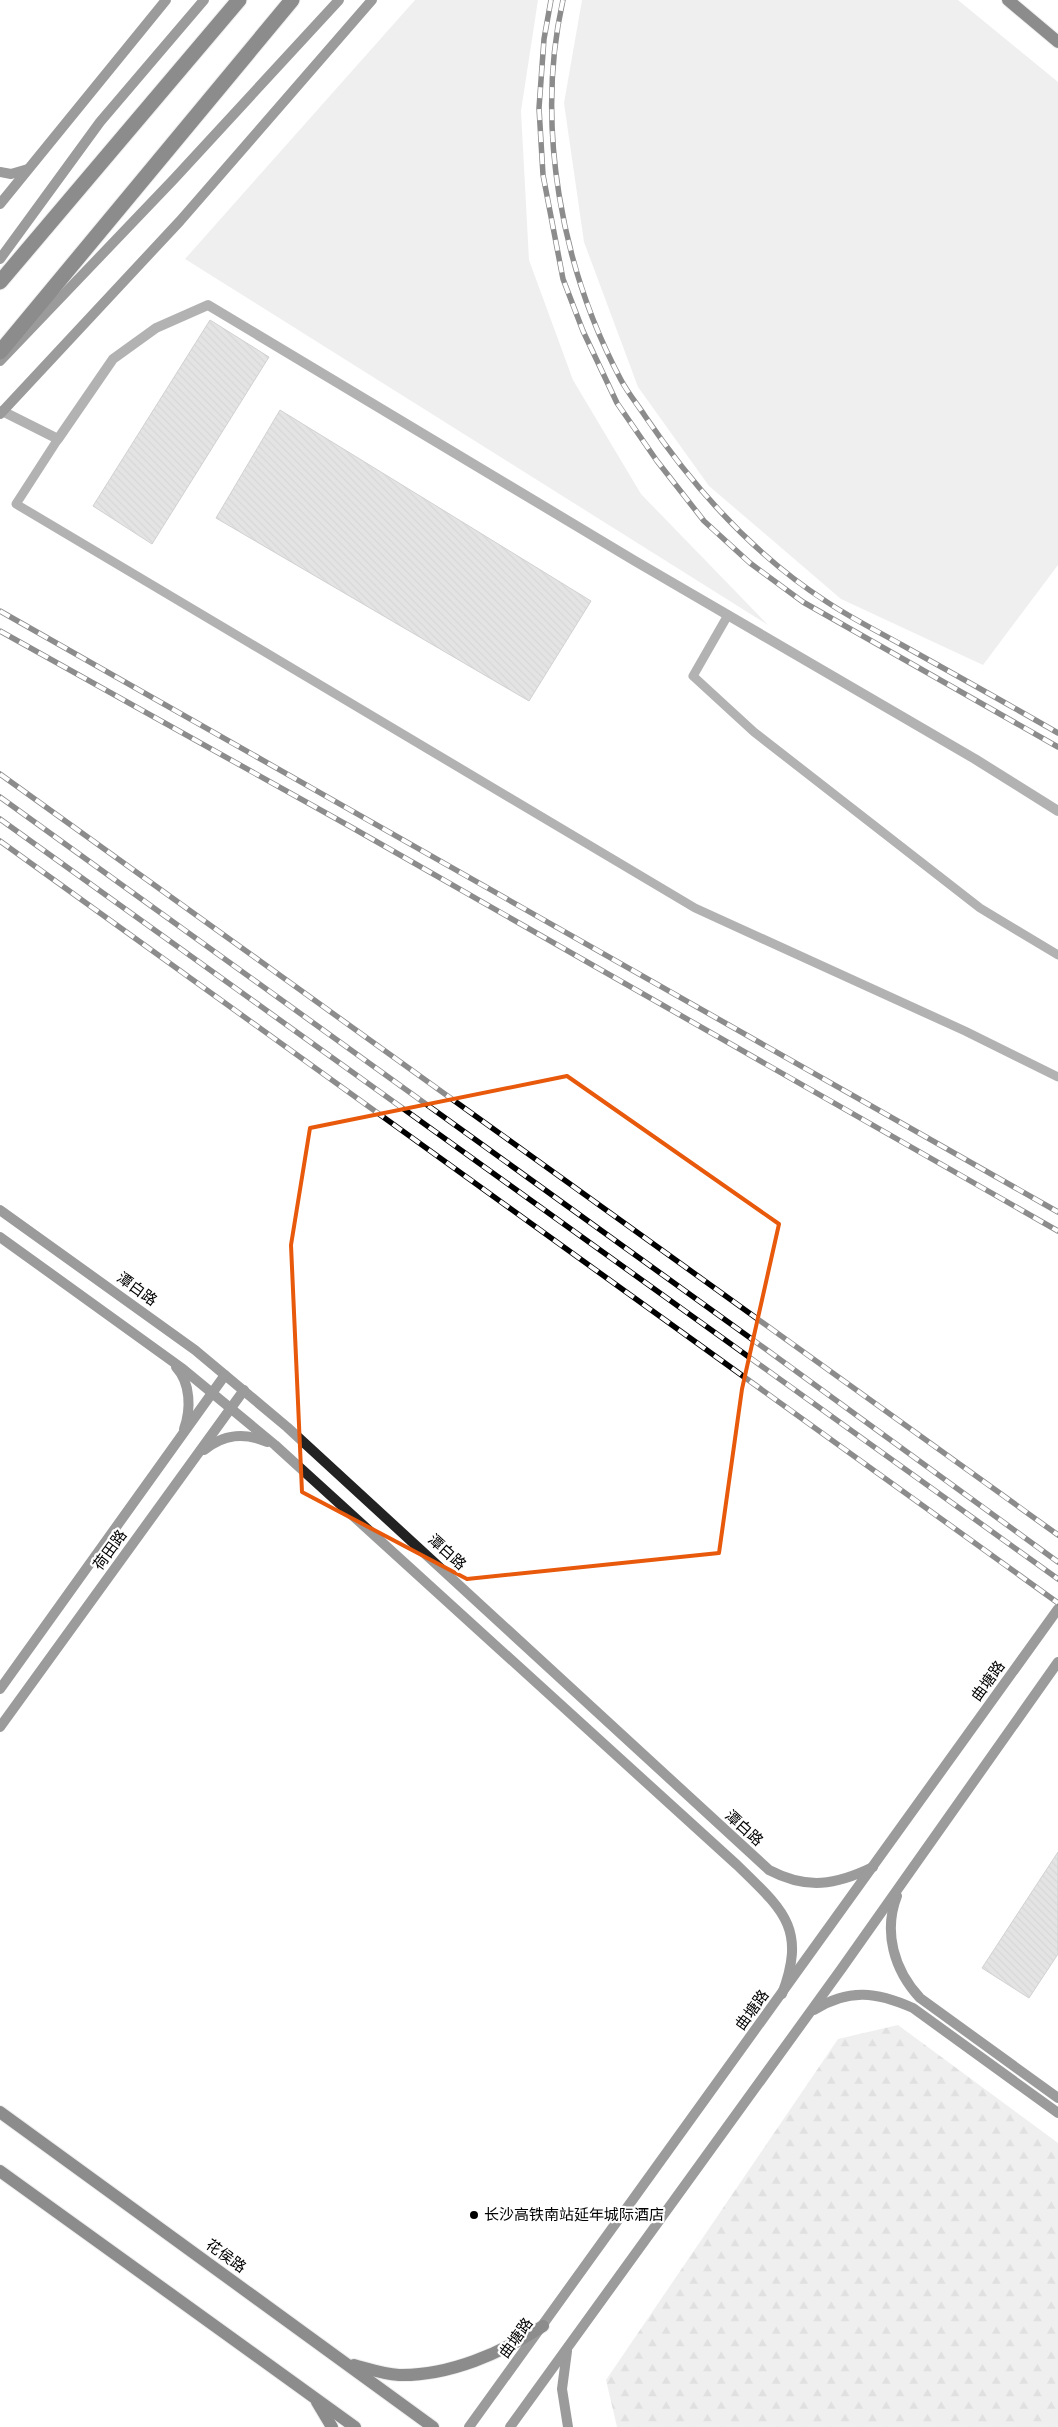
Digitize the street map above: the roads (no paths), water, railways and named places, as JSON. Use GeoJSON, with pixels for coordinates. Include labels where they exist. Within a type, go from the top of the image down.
{"type":"FeatureCollection","features":[{"type":"Feature","properties":{"kind":"highway"},"geometry":{"type":"LineString","coordinates":[[0,282],[239,0]]}},
{"type":"Feature","properties":{"kind":"highway"},"geometry":{"type":"LineString","coordinates":[[0,352],[292,0]]}},
{"type":"Feature","properties":{"kind":"main road"},"geometry":{"type":"LineString","coordinates":[[1008,0],[1058,42]]}},
{"type":"Feature","properties":{"kind":"main road","name":"花侯路"},"geometry":{"type":"LineString","coordinates":[[0,2112],[433,2427]]}},
{"type":"Feature","properties":{"kind":"main road"},"geometry":{"type":"LineString","coordinates":[[0,2171],[355,2427]]}},
{"type":"Feature","properties":{"kind":"main road"},"geometry":{"type":"LineString","coordinates":[[343,2361],[380,2373],[397,2375],[434,2372],[498,2351],[518,2342],[543,2326]]}},
{"type":"Feature","properties":{"kind":"main road"},"geometry":{"type":"LineString","coordinates":[[314,2398],[332,2427]]}},
{"type":"Feature","properties":{"kind":"street"},"geometry":{"type":"LineString","coordinates":[[0,204],[166,0]]}},
{"type":"Feature","properties":{"kind":"street"},"geometry":{"type":"LineString","coordinates":[[0,259],[100,122],[204,0]]}},
{"type":"Feature","properties":{"kind":"street"},"geometry":{"type":"LineString","coordinates":[[0,361],[174,179],[339,0]]}},
{"type":"Feature","properties":{"kind":"street"},"geometry":{"type":"LineString","coordinates":[[372,0],[180,221],[1,413],[58,439],[113,359],[156,328],[208,305],[728,615],[975,759],[1058,811]]}},
{"type":"Feature","properties":{"kind":"street"},"geometry":{"type":"LineString","coordinates":[[0,172],[10,174],[28,168]]}},
{"type":"Feature","properties":{"kind":"street","name":"潭白路"},"geometry":{"type":"LineString","coordinates":[[0,1210],[144,1312],[244,1390],[397,1527],[769,1870],[788,1880],[810,1883],[832,1882],[850,1878],[873,1867]]}},
{"type":"Feature","properties":{"kind":"street"},"geometry":{"type":"LineString","coordinates":[[0,1238],[167,1358],[278,1447],[521,1667],[765,1893],[786,1920],[793,1938],[793,1958],[782,1994]]}},
{"type":"Feature","properties":{"kind":"street"},"geometry":{"type":"LineString","coordinates":[[167,1358],[179,1370],[188,1393],[186,1422],[180,1438]]}},
{"type":"Feature","properties":{"kind":"street","name":"荷田路"},"geometry":{"type":"LineString","coordinates":[[0,1689],[225,1375]]}},
{"type":"Feature","properties":{"kind":"street","name":"荷田路"},"geometry":{"type":"LineString","coordinates":[[0,1727],[244,1390]]}},
{"type":"Feature","properties":{"kind":"street"},"geometry":{"type":"LineString","coordinates":[[194,1459],[212,1443],[224,1437],[235,1435],[259,1439],[278,1447]]}},
{"type":"Feature","properties":{"kind":"street","name":"曲塘路"},"geometry":{"type":"LineString","coordinates":[[469,2427],[1058,1609]]}},
{"type":"Feature","properties":{"kind":"street"},"geometry":{"type":"LineString","coordinates":[[510,2427],[809,2013],[1058,1662]]}},
{"type":"Feature","properties":{"kind":"street"},"geometry":{"type":"LineString","coordinates":[[900,1885],[892,1914],[890,1937],[898,1963],[909,1986],[920,1998],[1058,2098]]}},
{"type":"Feature","properties":{"kind":"street"},"geometry":{"type":"LineString","coordinates":[[809,2013],[828,2002],[846,1995],[864,1994],[896,2001],[913,2008],[1058,2113]]}},
{"type":"Feature","properties":{"kind":"street"},"geometry":{"type":"LineString","coordinates":[[568,2348],[562,2389],[568,2427]]}},
{"type":"Feature","properties":{"kind":"street"},"geometry":{"type":"LineString","coordinates":[[422,2418],[442,2427]]}},
{"type":"Feature","properties":{"kind":"lane"},"geometry":{"type":"LineString","coordinates":[[58,439],[16,504],[695,908],[965,1031],[1058,1077]]}},
{"type":"Feature","properties":{"kind":"lane"},"geometry":{"type":"LineString","coordinates":[[728,615],[692,676],[754,732],[972,902],[1058,956]]}},
{"type":"Feature","properties":{"kind":"railway"},"geometry":{"type":"LineString","coordinates":[[551,0],[544,39],[539,108],[543,175],[563,279],[583,331],[617,403],[657,461],[704,521],[750,563],[803,602],[1058,747]]}},
{"type":"Feature","properties":{"kind":"railway"},"geometry":{"type":"LineString","coordinates":[[563,0],[555,48],[552,96],[553,145],[559,194],[569,243],[583,291],[600,336],[621,380],[630,394],[704,494],[750,541],[800,583],[855,619],[1058,733]]}},
{"type":"Feature","properties":{"kind":"railway"},"geometry":{"type":"LineString","coordinates":[[0,611],[1058,1212]]}},
{"type":"Feature","properties":{"kind":"railway"},"geometry":{"type":"LineString","coordinates":[[0,631],[351,827],[1058,1231]]}},
{"type":"Feature","properties":{"kind":"railway"},"geometry":{"type":"LineString","coordinates":[[0,774],[1058,1535]]}},
{"type":"Feature","properties":{"kind":"railway"},"geometry":{"type":"LineString","coordinates":[[0,797],[1058,1562]]}},
{"type":"Feature","properties":{"kind":"railway"},"geometry":{"type":"LineString","coordinates":[[0,819],[1058,1579]]}},
{"type":"Feature","properties":{"kind":"railway"},"geometry":{"type":"LineString","coordinates":[[0,841],[1058,1603]]}},
{"type":"Feature","properties":{"kind":"place","name":"长沙高铁南站延年城际酒店"},"geometry":{"type":"Point","coordinates":[474,2215]}}]}
